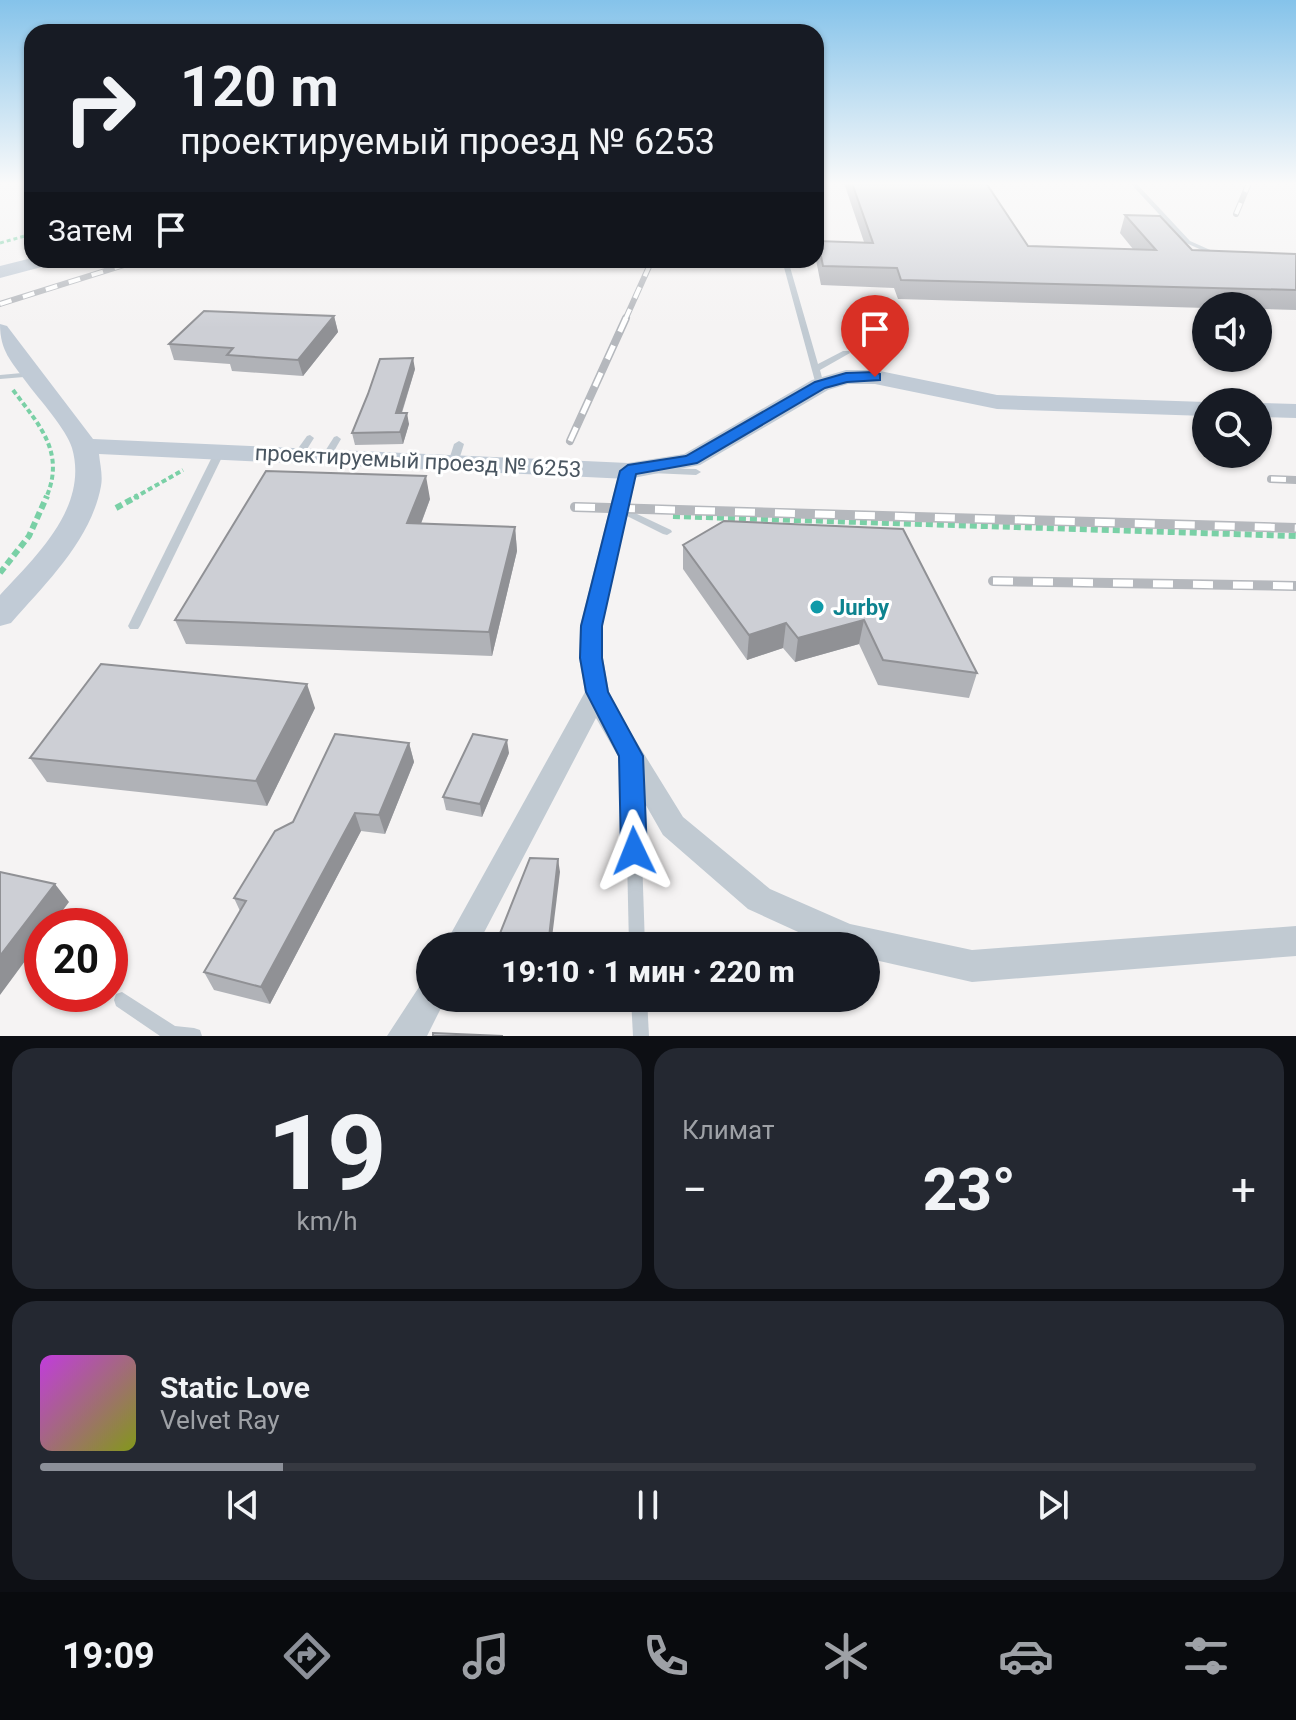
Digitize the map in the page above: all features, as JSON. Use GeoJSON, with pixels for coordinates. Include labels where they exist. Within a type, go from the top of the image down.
{"type":"FeatureCollection","features":[{"type":"Feature","properties":{"kind":"street"},"geometry":{"type":"LineString","coordinates":[[0,272],[24,266]]}},
{"type":"Feature","properties":{"kind":"street"},"geometry":{"type":"LineString","coordinates":[[0,330],[85,446],[89,483],[78,515],[54,555],[0,615]]}},
{"type":"Feature","properties":{"kind":"street","name":"проектируемый проезд № 6253"},"geometry":{"type":"LineString","coordinates":[[85,446],[218,454],[318,447],[456,453],[628,471],[691,460],[818,377],[875,377],[997,402],[1192,409]]}},
{"type":"Feature","properties":{"kind":"street"},"geometry":{"type":"LineString","coordinates":[[1272,410],[1296,411]]}},
{"type":"Feature","properties":{"kind":"street"},"geometry":{"type":"LineString","coordinates":[[628,471],[625,512],[591,626],[591,658],[597,692],[673,826],[759,899],[848,939],[972,966],[1296,941]]}},
{"type":"Feature","properties":{"kind":"street"},"geometry":{"type":"LineString","coordinates":[[468,932],[597,692]]}},
{"type":"Feature","properties":{"kind":"street"},"geometry":{"type":"LineString","coordinates":[[409,1034],[422,1012]]}},
{"type":"Feature","properties":{"kind":"lane"},"geometry":{"type":"LineString","coordinates":[[1178,231],[1188,242],[1222,256]]}},
{"type":"Feature","properties":{"kind":"lane"},"geometry":{"type":"LineString","coordinates":[[787,268],[818,377],[846,353]]}},
{"type":"Feature","properties":{"kind":"lane"},"geometry":{"type":"LineString","coordinates":[[1,377],[33,374]]}},
{"type":"Feature","properties":{"kind":"lane"},"geometry":{"type":"LineString","coordinates":[[134,626],[218,454]]}},
{"type":"Feature","properties":{"kind":"lane"},"geometry":{"type":"LineString","coordinates":[[628,471],[696,472]]}},
{"type":"Feature","properties":{"kind":"lane"},"geometry":{"type":"LineString","coordinates":[[625,512],[667,532]]}},
{"type":"Feature","properties":{"kind":"lane"},"geometry":{"type":"LineString","coordinates":[[631,756],[637,932]]}},
{"type":"Feature","properties":{"kind":"lane"},"geometry":{"type":"LineString","coordinates":[[128,1004],[172,1034],[194,1036]]}},
{"type":"Feature","properties":{"kind":"lane"},"geometry":{"type":"LineString","coordinates":[[640,1012],[641,1036]]}},
{"type":"Feature","properties":{"kind":"path"},"geometry":{"type":"LineString","coordinates":[[0,243],[24,236]]}},
{"type":"Feature","properties":{"kind":"path"},"geometry":{"type":"LineString","coordinates":[[0,573],[29,536],[53,482],[50,440],[1,377]]}},
{"type":"Feature","properties":{"kind":"path"},"geometry":{"type":"LineString","coordinates":[[116,508],[175,473],[218,454]]}},
{"type":"Feature","properties":{"kind":"path"},"geometry":{"type":"LineString","coordinates":[[625,512],[1296,536]]}},
{"type":"Feature","properties":{"kind":"building"},"geometry":{"type":"Polygon","coordinates":[[[869,231],[1018,231],[1028,246],[1156,250],[1139,231],[1174,231],[1192,250],[1296,254],[1296,290],[901,280],[897,268],[824,266],[824,241],[873,243],[869,231]]]}},
{"type":"Feature","properties":{"kind":"building"},"geometry":{"type":"Polygon","coordinates":[[[204,311],[334,316],[298,360],[227,355],[233,348],[169,344],[204,311]]]}},
{"type":"Feature","properties":{"kind":"building"},"geometry":{"type":"Polygon","coordinates":[[[413,358],[396,413],[407,413],[400,432],[352,433],[380,359],[413,358]]]}},
{"type":"Feature","properties":{"kind":"building"},"geometry":{"type":"Polygon","coordinates":[[[266,471],[426,476],[407,523],[515,527],[489,632],[175,620],[266,471]]]}},
{"type":"Feature","properties":{"kind":"building","name":"Jurby"},"geometry":{"type":"Polygon","coordinates":[[[724,521],[903,529],[977,673],[883,660],[864,620],[798,638],[786,623],[749,635],[683,545],[724,521]]]}},
{"type":"Feature","properties":{"kind":"building"},"geometry":{"type":"Polygon","coordinates":[[[101,664],[307,684],[256,781],[30,758],[101,664]]]}},
{"type":"Feature","properties":{"kind":"building"},"geometry":{"type":"Polygon","coordinates":[[[335,734],[409,743],[379,815],[355,813],[261,987],[204,972],[246,901],[234,898],[275,831],[293,822],[335,734]]]}},
{"type":"Feature","properties":{"kind":"building"},"geometry":{"type":"Polygon","coordinates":[[[473,734],[507,740],[480,804],[443,797],[473,734]]]}},
{"type":"Feature","properties":{"kind":"building"},"geometry":{"type":"Polygon","coordinates":[[[530,858],[558,859],[550,932],[501,932],[530,858]]]}},
{"type":"Feature","properties":{"kind":"building"},"geometry":{"type":"Polygon","coordinates":[[[0,872],[55,884],[37,908],[24,908],[24,925],[0,956],[0,872]]]}},
{"type":"Feature","properties":{"kind":"building"},"geometry":{"type":"Polygon","coordinates":[[[433,1033],[503,1036],[433,1036],[433,1033]]]}},
{"type":"Feature","properties":{"kind":"railway"},"geometry":{"type":"LineString","coordinates":[[0,304],[115,268]]}},
{"type":"Feature","properties":{"kind":"railway"},"geometry":{"type":"LineString","coordinates":[[625,320],[648,268]]}},
{"type":"Feature","properties":{"kind":"railway"},"geometry":{"type":"LineString","coordinates":[[570,441],[626,318]]}},
{"type":"Feature","properties":{"kind":"railway"},"geometry":{"type":"LineString","coordinates":[[1271,479],[1296,480]]}},
{"type":"Feature","properties":{"kind":"railway"},"geometry":{"type":"LineString","coordinates":[[575,507],[1296,528]]}},
{"type":"Feature","properties":{"kind":"railway"},"geometry":{"type":"LineString","coordinates":[[993,581],[1296,586]]}},
{"type":"Feature","properties":{"kind":"place","name":"Jurby"},"geometry":{"type":"Point","coordinates":[817,607]}},
{"type":"Feature","properties":{"kind":"route"},"geometry":{"type":"LineString","coordinates":[[634,851],[631,756],[597,692],[591,658],[591,626],[628,471],[691,460],[820,385],[846,377],[875,377]]}}]}
